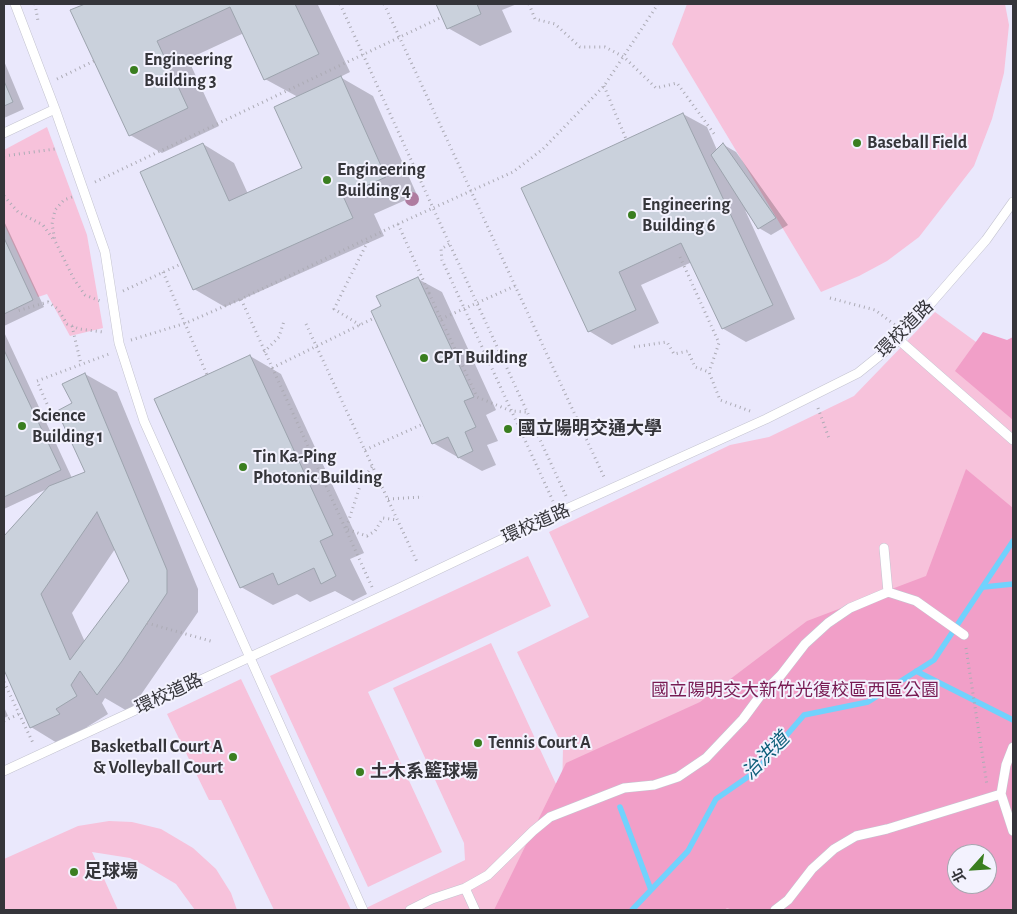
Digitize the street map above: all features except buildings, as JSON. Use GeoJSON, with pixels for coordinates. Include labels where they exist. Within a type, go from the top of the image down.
{"type":"FeatureCollection","features":[{"type":"Feature","properties":{"kind":"lane"},"geometry":{"type":"LineString","coordinates":[[15,4],[55,109],[80,191],[104,252],[120,343],[144,421],[363,910]]}},
{"type":"Feature","properties":{"kind":"lane"},"geometry":{"type":"LineString","coordinates":[[4,133],[55,109]]}},
{"type":"Feature","properties":{"kind":"lane","name":"環校道路"},"geometry":{"type":"LineString","coordinates":[[4,771],[558,513],[761,421],[858,373],[901,337],[986,240],[1013,202]]}},
{"type":"Feature","properties":{"kind":"lane"},"geometry":{"type":"LineString","coordinates":[[901,337],[1013,440]]}},
{"type":"Feature","properties":{"kind":"lane"},"geometry":{"type":"LineString","coordinates":[[884,548],[888,592]]}},
{"type":"Feature","properties":{"kind":"lane"},"geometry":{"type":"LineString","coordinates":[[410,910],[432,899],[465,888],[488,875],[550,817],[624,788],[654,785],[678,777],[706,758],[743,719],[760,696],[781,675],[806,644],[850,608],[888,592],[916,600],[964,635]]}},
{"type":"Feature","properties":{"kind":"lane"},"geometry":{"type":"LineString","coordinates":[[1013,747],[1006,765],[1001,794],[1013,831]]}},
{"type":"Feature","properties":{"kind":"lane"},"geometry":{"type":"LineString","coordinates":[[775,910],[788,900],[812,869],[834,849],[856,836],[1001,794]]}},
{"type":"Feature","properties":{"kind":"lane"},"geometry":{"type":"LineString","coordinates":[[465,888],[475,910]]}},
{"type":"Feature","properties":{"kind":"path"},"geometry":{"type":"LineString","coordinates":[[340,4],[475,303],[571,508]]}},
{"type":"Feature","properties":{"kind":"path"},"geometry":{"type":"LineString","coordinates":[[384,4],[610,489]]}},
{"type":"Feature","properties":{"kind":"path"},"geometry":{"type":"LineString","coordinates":[[529,4],[535,19],[555,24],[580,47],[605,47],[624,57],[656,88],[677,83],[715,135]]}},
{"type":"Feature","properties":{"kind":"path"},"geometry":{"type":"LineString","coordinates":[[120,343],[186,323],[240,300],[398,224],[513,172],[543,149],[604,86],[658,4]]}},
{"type":"Feature","properties":{"kind":"path"},"geometry":{"type":"LineString","coordinates":[[55,242],[52,224],[55,210],[64,200],[442,17]]}},
{"type":"Feature","properties":{"kind":"path"},"geometry":{"type":"LineString","coordinates":[[66,75],[94,61]]}},
{"type":"Feature","properties":{"kind":"path"},"geometry":{"type":"LineString","coordinates":[[604,86],[626,139]]}},
{"type":"Feature","properties":{"kind":"path"},"geometry":{"type":"LineString","coordinates":[[4,156],[60,148]]}},
{"type":"Feature","properties":{"kind":"path"},"geometry":{"type":"LineString","coordinates":[[4,196],[18,212],[43,225],[55,242],[85,296],[102,301]]}},
{"type":"Feature","properties":{"kind":"path"},"geometry":{"type":"LineString","coordinates":[[398,224],[428,294],[477,397],[512,411],[526,412]]}},
{"type":"Feature","properties":{"kind":"path"},"geometry":{"type":"LineString","coordinates":[[360,325],[334,309],[369,238]]}},
{"type":"Feature","properties":{"kind":"path"},"geometry":{"type":"LineString","coordinates":[[449,244],[441,248],[440,253],[558,513]]}},
{"type":"Feature","properties":{"kind":"path"},"geometry":{"type":"LineString","coordinates":[[680,257],[719,342],[709,372],[720,400],[753,412],[761,421]]}},
{"type":"Feature","properties":{"kind":"path"},"geometry":{"type":"LineString","coordinates":[[111,296],[181,264]]}},
{"type":"Feature","properties":{"kind":"path"},"geometry":{"type":"LineString","coordinates":[[163,272],[207,375]]}},
{"type":"Feature","properties":{"kind":"path"},"geometry":{"type":"LineString","coordinates":[[441,319],[516,286]]}},
{"type":"Feature","properties":{"kind":"path"},"geometry":{"type":"LineString","coordinates":[[830,298],[875,310],[887,318],[901,337]]}},
{"type":"Feature","properties":{"kind":"path"},"geometry":{"type":"LineString","coordinates":[[240,300],[377,598]]}},
{"type":"Feature","properties":{"kind":"path"},"geometry":{"type":"LineString","coordinates":[[16,308],[17,310],[48,302],[58,309],[67,324],[106,333]]}},
{"type":"Feature","properties":{"kind":"path"},"geometry":{"type":"LineString","coordinates":[[272,368],[374,318]]}},
{"type":"Feature","properties":{"kind":"path"},"geometry":{"type":"LineString","coordinates":[[264,352],[279,337],[284,320]]}},
{"type":"Feature","properties":{"kind":"path"},"geometry":{"type":"LineString","coordinates":[[306,324],[424,576]]}},
{"type":"Feature","properties":{"kind":"path"},"geometry":{"type":"LineString","coordinates":[[72,326],[81,364]]}},
{"type":"Feature","properties":{"kind":"path"},"geometry":{"type":"LineString","coordinates":[[634,347],[667,342],[674,354],[688,351],[695,367],[709,372]]}},
{"type":"Feature","properties":{"kind":"path"},"geometry":{"type":"LineString","coordinates":[[51,413],[37,381],[111,353]]}},
{"type":"Feature","properties":{"kind":"path"},"geometry":{"type":"LineString","coordinates":[[814,396],[830,441]]}},
{"type":"Feature","properties":{"kind":"path"},"geometry":{"type":"LineString","coordinates":[[365,450],[423,424]]}},
{"type":"Feature","properties":{"kind":"path"},"geometry":{"type":"LineString","coordinates":[[346,529],[362,480],[372,466]]}},
{"type":"Feature","properties":{"kind":"path"},"geometry":{"type":"LineString","coordinates":[[388,499],[423,497]]}},
{"type":"Feature","properties":{"kind":"path"},"geometry":{"type":"LineString","coordinates":[[346,529],[367,536],[376,531],[382,518],[398,520]]}},
{"type":"Feature","properties":{"kind":"path"},"geometry":{"type":"LineString","coordinates":[[147,624],[214,642]]}},
{"type":"Feature","properties":{"kind":"path"},"geometry":{"type":"LineString","coordinates":[[964,635],[989,798]]}},
{"type":"Feature","properties":{"kind":"path"},"geometry":{"type":"LineString","coordinates":[[4,682],[39,755]]}},
{"type":"Feature","properties":{"kind":"path"},"geometry":{"type":"LineString","coordinates":[[4,721],[19,714]]}},
{"type":"Feature","properties":{"kind":"shaded area","name":"國立陽明交通大學"},"geometry":{"type":"Polygon","coordinates":[[[4,4],[1013,4],[1013,910],[4,910],[4,4]]]}},
{"type":"Feature","properties":{"kind":"green space","name":"Baseball Field"},"geometry":{"type":"Polygon","coordinates":[[[687,4],[1005,4],[1009,25],[1004,73],[992,119],[974,166],[919,237],[887,261],[859,276],[821,292],[672,44],[687,4]]]}},
{"type":"Feature","properties":{"kind":"green space"},"geometry":{"type":"Polygon","coordinates":[[[47,127],[87,235],[103,328],[70,336],[47,294],[38,297],[4,224],[4,150],[47,127]]]}},
{"type":"Feature","properties":{"kind":"green space","name":"國立陽明交大新竹光復校區西區公園"},"geometry":{"type":"Polygon","coordinates":[[[935,312],[1013,369],[1013,910],[362,910],[465,860],[464,843],[393,688],[491,643],[562,797],[563,747],[517,652],[589,617],[549,532],[730,445],[769,437],[854,396],[935,312]]]}},
{"type":"Feature","properties":{"kind":"green space"},"geometry":{"type":"Polygon","coordinates":[[[983,332],[1007,340],[1013,337],[1013,420],[955,371],[983,332]]]}},
{"type":"Feature","properties":{"kind":"green space"},"geometry":{"type":"Polygon","coordinates":[[[966,469],[1013,508],[1013,910],[733,910],[727,908],[724,910],[494,910],[566,763],[700,702],[807,621],[926,576],[966,469]]]}},
{"type":"Feature","properties":{"kind":"green space","name":"土木系籃球場"},"geometry":{"type":"Polygon","coordinates":[[[528,556],[551,606],[368,692],[442,852],[368,887],[270,676],[528,556]]]}},
{"type":"Feature","properties":{"kind":"green space","name":"Basketball Court A & Volleyball Court"},"geometry":{"type":"Polygon","coordinates":[[[241,679],[351,910],[274,910],[221,800],[209,800],[167,714],[241,679]]]}},
{"type":"Feature","properties":{"kind":"green space"},"geometry":{"type":"Polygon","coordinates":[[[109,821],[132,822],[161,829],[193,848],[216,869],[231,893],[237,910],[195,910],[176,884],[144,865],[130,858],[92,852],[118,910],[4,910],[4,859],[78,826],[109,821]]]}},
{"type":"Feature","properties":{"kind":"waterway","name":"治洪道"},"geometry":{"type":"LineString","coordinates":[[632,910],[688,851],[716,799],[755,772],[804,715],[868,702],[934,660],[1013,541]]}},
{"type":"Feature","properties":{"kind":"waterway","name":"治洪道"},"geometry":{"type":"LineString","coordinates":[[984,587],[1013,584]]}},
{"type":"Feature","properties":{"kind":"waterway","name":"治洪道"},"geometry":{"type":"LineString","coordinates":[[916,671],[1013,720]]}},
{"type":"Feature","properties":{"kind":"waterway","name":"治洪道"},"geometry":{"type":"LineString","coordinates":[[620,807],[651,890]]}},
{"type":"Feature","properties":{"kind":"place","name":"Engineering Building 3"},"geometry":{"type":"Point","coordinates":[134,70]}},
{"type":"Feature","properties":{"kind":"place","name":"Baseball Field"},"geometry":{"type":"Point","coordinates":[857,143]}},
{"type":"Feature","properties":{"kind":"place","name":"Engineering Building 4"},"geometry":{"type":"Point","coordinates":[327,180]}},
{"type":"Feature","properties":{"kind":"place","name":"Engineering Building 6"},"geometry":{"type":"Point","coordinates":[632,215]}},
{"type":"Feature","properties":{"kind":"place","name":"CPT Building"},"geometry":{"type":"Point","coordinates":[424,358]}},
{"type":"Feature","properties":{"kind":"place","name":"Science Building 1"},"geometry":{"type":"Point","coordinates":[22,426]}},
{"type":"Feature","properties":{"kind":"place","name":"國立陽明交通大學"},"geometry":{"type":"Point","coordinates":[508,429]}},
{"type":"Feature","properties":{"kind":"place","name":"Tin Ka-Ping Photonic Building"},"geometry":{"type":"Point","coordinates":[243,467]}},
{"type":"Feature","properties":{"kind":"place","name":"Tennis Court A"},"geometry":{"type":"Point","coordinates":[478,743]}},
{"type":"Feature","properties":{"kind":"place","name":"Basketball Court A & Volleyball Court"},"geometry":{"type":"Point","coordinates":[233,757]}},
{"type":"Feature","properties":{"kind":"place","name":"土木系籃球場"},"geometry":{"type":"Point","coordinates":[360,772]}},
{"type":"Feature","properties":{"kind":"place","name":"足球場"},"geometry":{"type":"Point","coordinates":[74,872]}}]}
